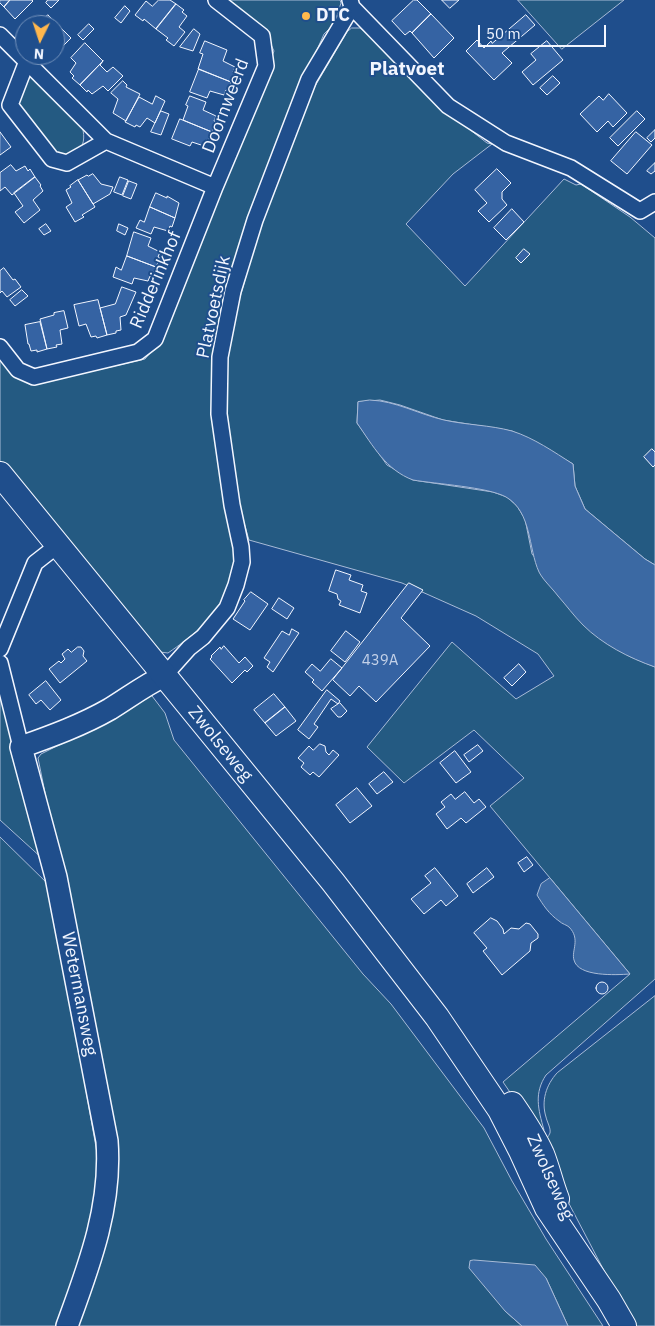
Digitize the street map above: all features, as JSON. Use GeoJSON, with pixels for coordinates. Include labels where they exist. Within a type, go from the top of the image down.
{"type":"FeatureCollection","features":[{"type":"Feature","properties":{"kind":"main road","name":"Zwolseweg"},"geometry":{"type":"LineString","coordinates":[[0,474],[333,882],[437,1017],[511,1102],[532,1134],[547,1167],[550,1184],[557,1200],[595,1268],[609,1300],[624,1326]]}},
{"type":"Feature","properties":{"kind":"street","name":"Doornweerd"},"geometry":{"type":"LineString","coordinates":[[215,187],[266,66],[262,36],[216,0]]}},
{"type":"Feature","properties":{"kind":"street"},"geometry":{"type":"LineString","coordinates":[[351,3],[448,106],[506,143],[571,168],[640,211],[655,202]]}},
{"type":"Feature","properties":{"kind":"street","name":"Platvoetsdijk"},"geometry":{"type":"LineString","coordinates":[[164,676],[189,648],[203,637],[227,608],[236,585],[242,562],[242,547],[232,505],[219,414],[220,357],[233,291],[255,220],[308,79],[351,3]]}},
{"type":"Feature","properties":{"kind":"street"},"geometry":{"type":"LineString","coordinates":[[0,35],[15,49]]}},
{"type":"Feature","properties":{"kind":"street"},"geometry":{"type":"LineString","coordinates":[[25,65],[10,105],[52,159],[67,163],[106,141]]}},
{"type":"Feature","properties":{"kind":"street"},"geometry":{"type":"LineString","coordinates":[[31,65],[106,141],[215,187]]}},
{"type":"Feature","properties":{"kind":"street","name":"Ridderinkhof"},"geometry":{"type":"LineString","coordinates":[[0,347],[18,370],[34,377],[138,352],[155,339],[215,187]]}},
{"type":"Feature","properties":{"kind":"street"},"geometry":{"type":"LineString","coordinates":[[0,649],[35,563],[58,545]]}},
{"type":"Feature","properties":{"kind":"street","name":"Wetermansweg"},"geometry":{"type":"LineString","coordinates":[[0,664],[56,877],[108,1141],[107,1195],[97,1240],[67,1326]]}},
{"type":"Feature","properties":{"kind":"street"},"geometry":{"type":"LineString","coordinates":[[21,747],[76,727],[111,708],[150,682],[164,676]]}},
{"type":"Feature","properties":{"kind":"shaded area"},"geometry":{"type":"Polygon","coordinates":[[[225,0],[340,0],[341,3],[334,24],[324,34],[269,162],[236,269],[220,343],[235,540],[232,580],[226,596],[213,615],[186,640],[168,653],[160,652],[0,461],[0,360],[12,375],[31,385],[145,359],[155,347],[274,51],[265,32],[225,0]]]}},
{"type":"Feature","properties":{"kind":"shaded area"},"geometry":{"type":"Polygon","coordinates":[[[518,0],[624,0],[562,49],[518,0]]]}},
{"type":"Feature","properties":{"kind":"shaded area"},"geometry":{"type":"Polygon","coordinates":[[[352,28],[360,28],[370,35],[456,118],[487,143],[492,144],[453,174],[406,224],[465,286],[564,179],[576,185],[581,184],[630,217],[655,238],[655,565],[645,559],[585,509],[575,486],[573,464],[547,449],[512,431],[443,420],[380,400],[358,402],[357,423],[387,465],[413,480],[493,492],[507,497],[517,506],[525,519],[532,554],[606,643],[631,657],[655,667],[655,979],[546,1075],[540,1088],[538,1101],[544,1130],[540,1136],[503,1082],[630,974],[490,806],[524,778],[474,730],[404,783],[367,747],[452,642],[516,699],[554,676],[538,654],[476,616],[402,583],[249,540],[235,492],[228,441],[224,370],[236,311],[267,203],[301,110],[347,32],[352,28]]]}},
{"type":"Feature","properties":{"kind":"shaded area"},"geometry":{"type":"Polygon","coordinates":[[[29,73],[81,123],[84,138],[83,144],[76,152],[63,155],[55,153],[19,108],[19,100],[29,73]]]}},
{"type":"Feature","properties":{"kind":"shaded area"},"geometry":{"type":"Polygon","coordinates":[[[370,400],[398,405],[444,420],[512,431],[536,441],[573,464],[575,486],[585,509],[645,559],[655,565],[655,667],[626,655],[607,644],[590,632],[576,618],[539,572],[525,521],[521,512],[506,497],[475,488],[413,480],[403,476],[388,464],[357,423],[358,402],[370,400]]]}},
{"type":"Feature","properties":{"kind":"shaded area"},"geometry":{"type":"Polygon","coordinates":[[[149,692],[165,713],[174,740],[363,974],[391,1004],[484,1128],[546,1239],[603,1326],[568,1326],[546,1278],[505,1311],[522,1326],[72,1326],[110,1218],[84,986],[38,758],[41,754],[103,723],[149,692]]]}},
{"type":"Feature","properties":{"kind":"shaded area"},"geometry":{"type":"Polygon","coordinates":[[[2,694],[44,860],[0,820],[0,695],[2,694]]]}},
{"type":"Feature","properties":{"kind":"shaded area"},"geometry":{"type":"Polygon","coordinates":[[[0,837],[50,886],[97,1153],[98,1177],[95,1213],[58,1326],[0,1326],[0,837]]]}},
{"type":"Feature","properties":{"kind":"shaded area"},"geometry":{"type":"Polygon","coordinates":[[[550,878],[630,974],[598,974],[582,970],[577,966],[573,956],[575,940],[573,931],[552,915],[537,895],[541,884],[550,878]]]}},
{"type":"Feature","properties":{"kind":"shaded area"},"geometry":{"type":"Polygon","coordinates":[[[655,996],[655,1326],[633,1326],[554,1175],[543,1143],[550,1133],[546,1119],[544,1099],[547,1088],[557,1073],[655,996]]]}},
{"type":"Feature","properties":{"kind":"shaded area"},"geometry":{"type":"Polygon","coordinates":[[[470,1261],[535,1265],[546,1278],[568,1326],[522,1326],[505,1311],[469,1268],[470,1261]]]}},
{"type":"Feature","properties":{"kind":"building"},"geometry":{"type":"Polygon","coordinates":[[[0,0],[10,0],[4,7],[0,0]]]}},
{"type":"Feature","properties":{"kind":"building"},"geometry":{"type":"Polygon","coordinates":[[[10,0],[33,1],[19,15],[15,15],[15,19],[4,7],[10,0]]]}},
{"type":"Feature","properties":{"kind":"building"},"geometry":{"type":"Polygon","coordinates":[[[48,0],[59,0],[51,8],[46,3],[48,0]]]}},
{"type":"Feature","properties":{"kind":"building"},"geometry":{"type":"Polygon","coordinates":[[[159,0],[170,0],[176,4],[156,29],[144,19],[143,21],[135,15],[146,1],[152,6],[159,0]]]}},
{"type":"Feature","properties":{"kind":"building"},"geometry":{"type":"Polygon","coordinates":[[[414,0],[417,0],[431,14],[412,33],[410,31],[405,35],[392,21],[414,0]]]}},
{"type":"Feature","properties":{"kind":"building"},"geometry":{"type":"Polygon","coordinates":[[[442,0],[459,0],[450,8],[442,0]]]}},
{"type":"Feature","properties":{"kind":"building"},"geometry":{"type":"Polygon","coordinates":[[[176,4],[184,10],[182,12],[187,16],[179,27],[185,32],[174,46],[166,40],[168,38],[156,29],[176,4]]]}},
{"type":"Feature","properties":{"kind":"building"},"geometry":{"type":"Polygon","coordinates":[[[125,6],[130,11],[121,23],[115,18],[125,6]]]}},
{"type":"Feature","properties":{"kind":"building"},"geometry":{"type":"Polygon","coordinates":[[[431,14],[454,38],[434,58],[412,33],[431,14]]]}},
{"type":"Feature","properties":{"kind":"building"},"geometry":{"type":"Polygon","coordinates":[[[526,15],[535,25],[502,53],[512,63],[494,80],[466,51],[477,40],[484,48],[526,15]]]}},
{"type":"Feature","properties":{"kind":"building"},"geometry":{"type":"Polygon","coordinates":[[[89,24],[94,29],[83,40],[78,35],[89,24]]]}},
{"type":"Feature","properties":{"kind":"building"},"geometry":{"type":"Polygon","coordinates":[[[194,29],[200,34],[193,51],[180,47],[194,29]]]}},
{"type":"Feature","properties":{"kind":"building"},"geometry":{"type":"Polygon","coordinates":[[[65,32],[71,38],[65,44],[65,32]]]}},
{"type":"Feature","properties":{"kind":"building"},"geometry":{"type":"Polygon","coordinates":[[[205,41],[227,50],[223,61],[235,67],[233,72],[235,73],[231,82],[198,69],[203,54],[200,53],[205,41]]]}},
{"type":"Feature","properties":{"kind":"building"},"geometry":{"type":"Polygon","coordinates":[[[547,41],[563,60],[533,85],[522,72],[536,60],[531,54],[547,41]]]}},
{"type":"Feature","properties":{"kind":"building"},"geometry":{"type":"Polygon","coordinates":[[[85,43],[103,61],[80,85],[72,78],[74,76],[70,72],[76,63],[71,58],[85,43]]]}},
{"type":"Feature","properties":{"kind":"building"},"geometry":{"type":"Polygon","coordinates":[[[103,61],[100,65],[107,72],[113,67],[123,76],[108,91],[103,86],[92,94],[88,90],[87,92],[80,85],[103,61]]]}},
{"type":"Feature","properties":{"kind":"building"},"geometry":{"type":"Polygon","coordinates":[[[199,69],[231,82],[224,95],[210,91],[207,98],[190,92],[199,69]]]}},
{"type":"Feature","properties":{"kind":"building"},"geometry":{"type":"Polygon","coordinates":[[[553,76],[560,83],[547,95],[540,88],[553,76]]]}},
{"type":"Feature","properties":{"kind":"building"},"geometry":{"type":"Polygon","coordinates":[[[123,81],[127,85],[126,87],[140,94],[126,121],[113,113],[118,99],[111,93],[123,81]]]}},
{"type":"Feature","properties":{"kind":"building"},"geometry":{"type":"Polygon","coordinates":[[[609,94],[627,113],[613,127],[608,121],[597,132],[580,114],[599,96],[603,100],[609,94]]]}},
{"type":"Feature","properties":{"kind":"building"},"geometry":{"type":"Polygon","coordinates":[[[156,96],[165,101],[155,123],[147,118],[140,127],[136,125],[135,127],[125,122],[139,97],[152,104],[156,96]]]}},
{"type":"Feature","properties":{"kind":"building"},"geometry":{"type":"Polygon","coordinates":[[[190,96],[206,102],[203,110],[216,116],[212,132],[183,120],[190,96]]]}},
{"type":"Feature","properties":{"kind":"building"},"geometry":{"type":"Polygon","coordinates":[[[161,111],[169,114],[161,135],[151,132],[161,111]]]}},
{"type":"Feature","properties":{"kind":"building"},"geometry":{"type":"Polygon","coordinates":[[[637,111],[645,119],[618,146],[610,138],[637,111]]]}},
{"type":"Feature","properties":{"kind":"building"},"geometry":{"type":"Polygon","coordinates":[[[180,119],[212,132],[204,146],[192,142],[190,146],[172,139],[180,119]]]}},
{"type":"Feature","properties":{"kind":"building"},"geometry":{"type":"Polygon","coordinates":[[[655,130],[655,138],[651,142],[647,138],[655,130]]]}},
{"type":"Feature","properties":{"kind":"building"},"geometry":{"type":"Polygon","coordinates":[[[0,132],[11,147],[0,155],[0,132]]]}},
{"type":"Feature","properties":{"kind":"building"},"geometry":{"type":"Polygon","coordinates":[[[636,132],[652,145],[627,174],[611,161],[636,132]]]}},
{"type":"Feature","properties":{"kind":"building"},"geometry":{"type":"Polygon","coordinates":[[[655,163],[655,171],[651,174],[647,171],[655,163]]]}},
{"type":"Feature","properties":{"kind":"building"},"geometry":{"type":"Polygon","coordinates":[[[11,165],[16,171],[25,166],[28,171],[30,169],[35,177],[12,195],[5,187],[0,191],[0,173],[11,165]]]}},
{"type":"Feature","properties":{"kind":"building"},"geometry":{"type":"Polygon","coordinates":[[[497,169],[511,183],[502,192],[502,199],[507,205],[489,222],[478,211],[487,203],[475,190],[497,169]]]}},
{"type":"Feature","properties":{"kind":"building"},"geometry":{"type":"Polygon","coordinates":[[[93,174],[101,184],[113,187],[110,194],[93,204],[78,180],[93,174]]]}},
{"type":"Feature","properties":{"kind":"building"},"geometry":{"type":"Polygon","coordinates":[[[35,177],[43,191],[33,200],[40,210],[24,223],[15,212],[23,206],[14,193],[35,177]]]}},
{"type":"Feature","properties":{"kind":"building"},"geometry":{"type":"Polygon","coordinates":[[[120,177],[128,180],[122,195],[114,192],[120,177]]]}},
{"type":"Feature","properties":{"kind":"building"},"geometry":{"type":"Polygon","coordinates":[[[78,180],[95,207],[75,222],[66,207],[72,203],[66,190],[78,180]]]}},
{"type":"Feature","properties":{"kind":"building"},"geometry":{"type":"Polygon","coordinates":[[[129,181],[137,184],[131,199],[123,196],[129,181]]]}},
{"type":"Feature","properties":{"kind":"building"},"geometry":{"type":"Polygon","coordinates":[[[156,193],[167,198],[167,196],[179,203],[175,218],[150,207],[156,193]]]}},
{"type":"Feature","properties":{"kind":"building"},"geometry":{"type":"Polygon","coordinates":[[[150,207],[175,218],[172,227],[170,226],[168,231],[154,227],[151,234],[136,228],[140,220],[144,222],[150,207]]]}},
{"type":"Feature","properties":{"kind":"building"},"geometry":{"type":"Polygon","coordinates":[[[512,209],[524,222],[506,240],[494,228],[512,209]]]}},
{"type":"Feature","properties":{"kind":"building"},"geometry":{"type":"Polygon","coordinates":[[[46,224],[51,231],[44,235],[39,229],[46,224]]]}},
{"type":"Feature","properties":{"kind":"building"},"geometry":{"type":"Polygon","coordinates":[[[119,224],[128,228],[125,235],[117,231],[119,224]]]}},
{"type":"Feature","properties":{"kind":"building"},"geometry":{"type":"Polygon","coordinates":[[[134,232],[151,238],[148,246],[160,252],[158,257],[160,258],[156,267],[127,256],[134,232]]]}},
{"type":"Feature","properties":{"kind":"building"},"geometry":{"type":"Polygon","coordinates":[[[524,249],[530,254],[521,263],[516,258],[524,249]]]}},
{"type":"Feature","properties":{"kind":"building"},"geometry":{"type":"Polygon","coordinates":[[[127,256],[156,267],[148,281],[134,278],[132,284],[113,277],[116,267],[121,270],[127,256]]]}},
{"type":"Feature","properties":{"kind":"building"},"geometry":{"type":"Polygon","coordinates":[[[4,268],[21,287],[7,297],[2,291],[0,293],[0,271],[4,268]]]}},
{"type":"Feature","properties":{"kind":"building"},"geometry":{"type":"Polygon","coordinates":[[[122,287],[136,292],[126,315],[120,317],[121,330],[107,335],[100,308],[115,304],[122,287]]]}},
{"type":"Feature","properties":{"kind":"building"},"geometry":{"type":"Polygon","coordinates":[[[22,290],[28,296],[15,306],[10,300],[22,290]]]}},
{"type":"Feature","properties":{"kind":"building"},"geometry":{"type":"Polygon","coordinates":[[[98,300],[107,335],[97,338],[96,336],[91,337],[86,324],[79,326],[74,305],[98,300]]]}},
{"type":"Feature","properties":{"kind":"building"},"geometry":{"type":"Polygon","coordinates":[[[64,311],[68,328],[60,330],[62,344],[47,349],[40,319],[64,311]]]}},
{"type":"Feature","properties":{"kind":"building"},"geometry":{"type":"Polygon","coordinates":[[[40,322],[47,349],[37,352],[37,350],[31,351],[25,325],[40,322]]]}},
{"type":"Feature","properties":{"kind":"building"},"geometry":{"type":"Polygon","coordinates":[[[652,449],[655,452],[655,465],[653,467],[644,457],[652,449]]]}},
{"type":"Feature","properties":{"kind":"building"},"geometry":{"type":"Polygon","coordinates":[[[336,570],[351,575],[349,580],[363,585],[361,591],[367,593],[360,613],[339,605],[341,601],[338,599],[337,594],[329,591],[336,570]]]}},
{"type":"Feature","properties":{"kind":"building"},"geometry":{"type":"Polygon","coordinates":[[[409,583],[423,590],[401,618],[430,646],[376,702],[359,686],[350,696],[333,680],[409,583]]]}},
{"type":"Feature","properties":{"kind":"building"},"geometry":{"type":"Polygon","coordinates":[[[251,592],[268,604],[250,630],[233,619],[251,592]]]}},
{"type":"Feature","properties":{"kind":"building"},"geometry":{"type":"Polygon","coordinates":[[[279,598],[294,608],[287,619],[272,609],[279,598]]]}},
{"type":"Feature","properties":{"kind":"building"},"geometry":{"type":"Polygon","coordinates":[[[292,629],[299,633],[273,672],[267,667],[270,662],[264,658],[282,631],[289,635],[292,629]]]}},
{"type":"Feature","properties":{"kind":"building"},"geometry":{"type":"Polygon","coordinates":[[[346,631],[360,642],[345,662],[331,651],[346,631]]]}},
{"type":"Feature","properties":{"kind":"building"},"geometry":{"type":"Polygon","coordinates":[[[224,646],[239,663],[245,657],[253,666],[247,672],[245,670],[232,683],[210,659],[220,647],[221,649],[224,646]]]}},
{"type":"Feature","properties":{"kind":"building"},"geometry":{"type":"Polygon","coordinates":[[[81,647],[84,651],[83,656],[87,661],[60,683],[49,669],[65,659],[62,654],[68,649],[71,652],[81,647]]]}},
{"type":"Feature","properties":{"kind":"building"},"geometry":{"type":"Polygon","coordinates":[[[331,659],[342,668],[322,691],[305,672],[312,664],[320,671],[331,659]]]}},
{"type":"Feature","properties":{"kind":"building"},"geometry":{"type":"Polygon","coordinates":[[[519,664],[526,672],[512,686],[504,678],[519,664]]]}},
{"type":"Feature","properties":{"kind":"building"},"geometry":{"type":"Polygon","coordinates":[[[46,681],[61,700],[50,710],[41,700],[36,704],[29,695],[46,681]]]}},
{"type":"Feature","properties":{"kind":"building"},"geometry":{"type":"Polygon","coordinates":[[[327,690],[340,701],[338,704],[331,699],[314,724],[318,727],[309,739],[298,730],[327,690]]]}},
{"type":"Feature","properties":{"kind":"building"},"geometry":{"type":"Polygon","coordinates":[[[274,694],[285,707],[265,723],[254,710],[274,694]]]}},
{"type":"Feature","properties":{"kind":"building"},"geometry":{"type":"Polygon","coordinates":[[[340,703],[347,711],[341,717],[338,717],[331,709],[340,703]]]}},
{"type":"Feature","properties":{"kind":"building"},"geometry":{"type":"Polygon","coordinates":[[[285,707],[296,721],[276,736],[265,723],[285,707]]]}},
{"type":"Feature","properties":{"kind":"building"},"geometry":{"type":"Polygon","coordinates":[[[320,744],[325,746],[326,752],[329,755],[333,750],[339,755],[319,777],[313,772],[310,775],[301,767],[304,763],[298,758],[309,746],[313,750],[320,744]]]}},
{"type":"Feature","properties":{"kind":"building"},"geometry":{"type":"Polygon","coordinates":[[[478,745],[483,751],[469,762],[464,755],[478,745]]]}},
{"type":"Feature","properties":{"kind":"building"},"geometry":{"type":"Polygon","coordinates":[[[455,751],[471,772],[456,783],[440,763],[455,751]]]}},
{"type":"Feature","properties":{"kind":"building"},"geometry":{"type":"Polygon","coordinates":[[[384,772],[393,782],[377,794],[369,784],[384,772]]]}},
{"type":"Feature","properties":{"kind":"building"},"geometry":{"type":"Polygon","coordinates":[[[357,788],[372,806],[350,823],[336,805],[357,788]]]}},
{"type":"Feature","properties":{"kind":"building"},"geometry":{"type":"Polygon","coordinates":[[[465,792],[474,803],[479,799],[486,807],[466,823],[461,818],[447,829],[436,814],[445,807],[441,802],[451,794],[455,799],[465,792]]]}},
{"type":"Feature","properties":{"kind":"building"},"geometry":{"type":"Polygon","coordinates":[[[527,857],[533,865],[524,872],[518,863],[527,857]]]}},
{"type":"Feature","properties":{"kind":"building"},"geometry":{"type":"Polygon","coordinates":[[[435,868],[458,896],[446,906],[441,900],[424,914],[411,899],[431,883],[425,876],[435,868]]]}},
{"type":"Feature","properties":{"kind":"building"},"geometry":{"type":"Polygon","coordinates":[[[487,868],[494,877],[473,893],[467,884],[487,868]]]}},
{"type":"Feature","properties":{"kind":"building"},"geometry":{"type":"Polygon","coordinates":[[[491,918],[497,921],[504,934],[511,928],[519,929],[526,923],[530,924],[538,934],[538,938],[531,943],[530,951],[502,975],[483,951],[487,948],[474,933],[491,918]]]}},
{"type":"Feature","properties":{"kind":"building"},"geometry":{"type":"Polygon","coordinates":[[[600,982],[604,982],[608,988],[604,994],[600,994],[596,990],[596,986],[600,982]]]}},
{"type":"Feature","properties":{"kind":"place","name":"DTC"},"geometry":{"type":"Point","coordinates":[306,16]}},
{"type":"Feature","properties":{"kind":"district","name":"Platvoet"},"geometry":{"type":"Point","coordinates":[407,70]}}]}
